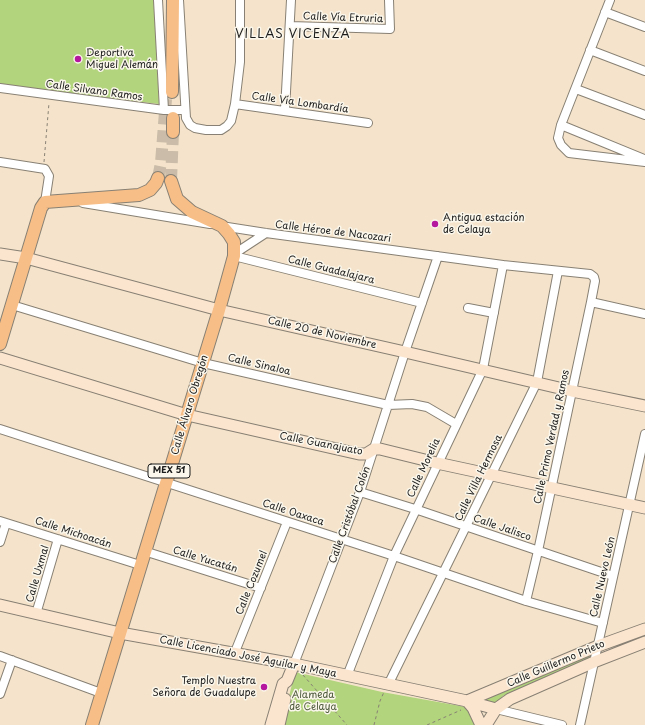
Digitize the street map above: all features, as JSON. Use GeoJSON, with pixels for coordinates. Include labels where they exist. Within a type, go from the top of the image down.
{"type":"FeatureCollection","features":[{"type":"Feature","properties":{"kind":"main road"},"geometry":{"type":"LineString","coordinates":[[165,0],[169,92],[173,0]]}},
{"type":"Feature","properties":{"kind":"main road"},"geometry":{"type":"LineString","coordinates":[[173,118],[173,132]]}},
{"type":"Feature","properties":{"kind":"main road"},"geometry":{"type":"LineString","coordinates":[[0,344],[41,208],[45,202],[140,195],[150,190],[158,178]]}},
{"type":"Feature","properties":{"kind":"main road"},"geometry":{"type":"LineString","coordinates":[[171,181],[177,199],[192,212],[222,226]]}},
{"type":"Feature","properties":{"kind":"main road","name":"Calle Álvaro Obregón"},"geometry":{"type":"LineString","coordinates":[[92,725],[144,551],[203,363],[234,255],[234,242],[222,226]]}},
{"type":"Feature","properties":{"kind":"street"},"geometry":{"type":"LineString","coordinates":[[158,0],[164,110]]}},
{"type":"Feature","properties":{"kind":"street"},"geometry":{"type":"LineString","coordinates":[[179,0],[186,118],[190,125],[195,128],[206,130],[221,130],[227,126],[231,121],[236,104],[240,62],[240,0]]}},
{"type":"Feature","properties":{"kind":"street"},"geometry":{"type":"LineString","coordinates":[[285,110],[291,0]]}},
{"type":"Feature","properties":{"kind":"street","name":"Calle Vía Etruria"},"geometry":{"type":"LineString","coordinates":[[290,26],[390,29],[390,0]]}},
{"type":"Feature","properties":{"kind":"street"},"geometry":{"type":"LineString","coordinates":[[610,0],[558,138],[561,145],[569,153],[645,161]]}},
{"type":"Feature","properties":{"kind":"street"},"geometry":{"type":"LineString","coordinates":[[605,12],[645,27]]}},
{"type":"Feature","properties":{"kind":"street"},"geometry":{"type":"LineString","coordinates":[[590,50],[645,71]]}},
{"type":"Feature","properties":{"kind":"street","name":"Calle Silvano Ramos"},"geometry":{"type":"LineString","coordinates":[[0,88],[164,110],[185,110]]}},
{"type":"Feature","properties":{"kind":"street"},"geometry":{"type":"LineString","coordinates":[[576,89],[645,115]]}},
{"type":"Feature","properties":{"kind":"street","name":"Calle Vía Lombardía"},"geometry":{"type":"LineString","coordinates":[[236,104],[368,123]]}},
{"type":"Feature","properties":{"kind":"street"},"geometry":{"type":"LineString","coordinates":[[562,125],[645,161]]}},
{"type":"Feature","properties":{"kind":"street"},"geometry":{"type":"LineString","coordinates":[[0,162],[45,170],[49,176],[45,202]]}},
{"type":"Feature","properties":{"kind":"street","name":"Calle Héroe de Nacozari"},"geometry":{"type":"LineString","coordinates":[[70,200],[266,233],[503,265],[590,274],[594,277]]}},
{"type":"Feature","properties":{"kind":"street"},"geometry":{"type":"LineString","coordinates":[[234,255],[266,233]]}},
{"type":"Feature","properties":{"kind":"street","name":"Calle 20 de Noviembre"},"geometry":{"type":"LineString","coordinates":[[0,254],[26,258],[219,310],[572,391],[645,406]]}},
{"type":"Feature","properties":{"kind":"street","name":"Calle Guadalajara"},"geometry":{"type":"LineString","coordinates":[[234,255],[422,303]]}},
{"type":"Feature","properties":{"kind":"street","name":"Calle Cristóbal Colón"},"geometry":{"type":"LineString","coordinates":[[271,725],[283,684],[287,680],[294,664],[360,492],[405,352],[438,256]]}},
{"type":"Feature","properties":{"kind":"street","name":"Calle Morelia"},"geometry":{"type":"LineString","coordinates":[[347,676],[394,556],[437,463],[483,370],[503,265]]}},
{"type":"Feature","properties":{"kind":"street","name":"Calle Villa Hermosa"},"geometry":{"type":"LineString","coordinates":[[388,685],[537,382],[558,271]]}},
{"type":"Feature","properties":{"kind":"street","name":"Calle Primo Verdad y Ramos"},"geometry":{"type":"LineString","coordinates":[[526,601],[591,302],[595,281],[594,277]]}},
{"type":"Feature","properties":{"kind":"street"},"geometry":{"type":"LineString","coordinates":[[591,302],[645,314]]}},
{"type":"Feature","properties":{"kind":"street","name":"Calle Sinaloa"},"geometry":{"type":"LineString","coordinates":[[12,305],[203,363],[388,405],[412,404],[427,407],[456,424]]}},
{"type":"Feature","properties":{"kind":"street"},"geometry":{"type":"LineString","coordinates":[[468,308],[494,313]]}},
{"type":"Feature","properties":{"kind":"street","name":"Calle Guanajuato"},"geometry":{"type":"LineString","coordinates":[[0,358],[187,415],[359,454],[366,454],[374,449],[380,449],[437,463],[645,508]]}},
{"type":"Feature","properties":{"kind":"street","name":"Calle Oaxaca"},"geometry":{"type":"LineString","coordinates":[[0,429],[394,556],[526,601],[603,623]]}},
{"type":"Feature","properties":{"kind":"street","name":"Calle Nuevo León"},"geometry":{"type":"LineString","coordinates":[[580,725],[645,434]]}},
{"type":"Feature","properties":{"kind":"street","name":"Calle Jalisco"},"geometry":{"type":"LineString","coordinates":[[360,492],[416,509],[613,576]]}},
{"type":"Feature","properties":{"kind":"street"},"geometry":{"type":"LineString","coordinates":[[0,542],[3,522]]}},
{"type":"Feature","properties":{"kind":"street","name":"Calle Michoacán"},"geometry":{"type":"LineString","coordinates":[[3,522],[140,565]]}},
{"type":"Feature","properties":{"kind":"street","name":"Calle Cozumel"},"geometry":{"type":"LineString","coordinates":[[235,652],[287,522]]}},
{"type":"Feature","properties":{"kind":"street","name":"Calle Uxmal"},"geometry":{"type":"LineString","coordinates":[[36,614],[58,539]]}},
{"type":"Feature","properties":{"kind":"street","name":"Calle Yucatán"},"geometry":{"type":"LineString","coordinates":[[144,551],[261,588]]}},
{"type":"Feature","properties":{"kind":"street","name":"Calle Licenciado José Aguilar y Maya"},"geometry":{"type":"LineString","coordinates":[[0,605],[120,632],[294,664],[496,709]]}},
{"type":"Feature","properties":{"kind":"street","name":"Calle Guillermo Prieto"},"geometry":{"type":"LineString","coordinates":[[470,704],[598,646],[645,629]]}},
{"type":"Feature","properties":{"kind":"street","name":"Calle Guillermo Prieto"},"geometry":{"type":"LineString","coordinates":[[496,709],[510,699],[594,662],[645,642]]}},
{"type":"Feature","properties":{"kind":"street"},"geometry":{"type":"LineString","coordinates":[[0,656],[101,693]]}},
{"type":"Feature","properties":{"kind":"street"},"geometry":{"type":"LineString","coordinates":[[0,694],[12,660]]}},
{"type":"Feature","properties":{"kind":"street"},"geometry":{"type":"LineString","coordinates":[[279,725],[288,686],[287,680]]}},
{"type":"Feature","properties":{"kind":"street"},"geometry":{"type":"LineString","coordinates":[[470,704],[482,725]]}},
{"type":"Feature","properties":{"kind":"street"},"geometry":{"type":"LineString","coordinates":[[486,725],[496,709],[562,725]]}},
{"type":"Feature","properties":{"kind":"path"},"geometry":{"type":"LineString","coordinates":[[44,162],[49,101]]}},
{"type":"Feature","properties":{"kind":"path"},"geometry":{"type":"LineString","coordinates":[[304,675],[347,725]]}},
{"type":"Feature","properties":{"kind":"path"},"geometry":{"type":"LineString","coordinates":[[374,725],[380,701],[388,685]]}},
{"type":"Feature","properties":{"kind":"path"},"geometry":{"type":"LineString","coordinates":[[427,725],[470,704]]}},
{"type":"Feature","properties":{"kind":"green space","name":"Deportiva Miguel Alemán"},"geometry":{"type":"Polygon","coordinates":[[[0,0],[154,0],[159,104],[0,85],[0,0]]]}},
{"type":"Feature","properties":{"kind":"green space"},"geometry":{"type":"Polygon","coordinates":[[[593,654],[592,658],[503,696],[497,704],[479,701],[593,654]]]}},
{"type":"Feature","properties":{"kind":"green space","name":"Alameda de Celaya"},"geometry":{"type":"Polygon","coordinates":[[[295,672],[382,692],[466,707],[475,717],[476,725],[282,725],[295,672]]]}},
{"type":"Feature","properties":{"kind":"tunnel"},"geometry":{"type":"LineString","coordinates":[[158,178],[161,163],[166,99]]}},
{"type":"Feature","properties":{"kind":"tunnel"},"geometry":{"type":"LineString","coordinates":[[171,181],[173,132]]}},
{"type":"Feature","properties":{"kind":"place","name":"Deportiva Miguel Alemán"},"geometry":{"type":"Point","coordinates":[78,59]}},
{"type":"Feature","properties":{"kind":"place","name":"Antigua estación de Celaya"},"geometry":{"type":"Point","coordinates":[435,224]}},
{"type":"Feature","properties":{"kind":"place","name":"Templo Nuestra Señora de Guadalupe"},"geometry":{"type":"Point","coordinates":[264,687]}},
{"type":"Feature","properties":{"kind":"district","name":"VILLAS VICENZA"},"geometry":{"type":"Point","coordinates":[293,35]}}]}
